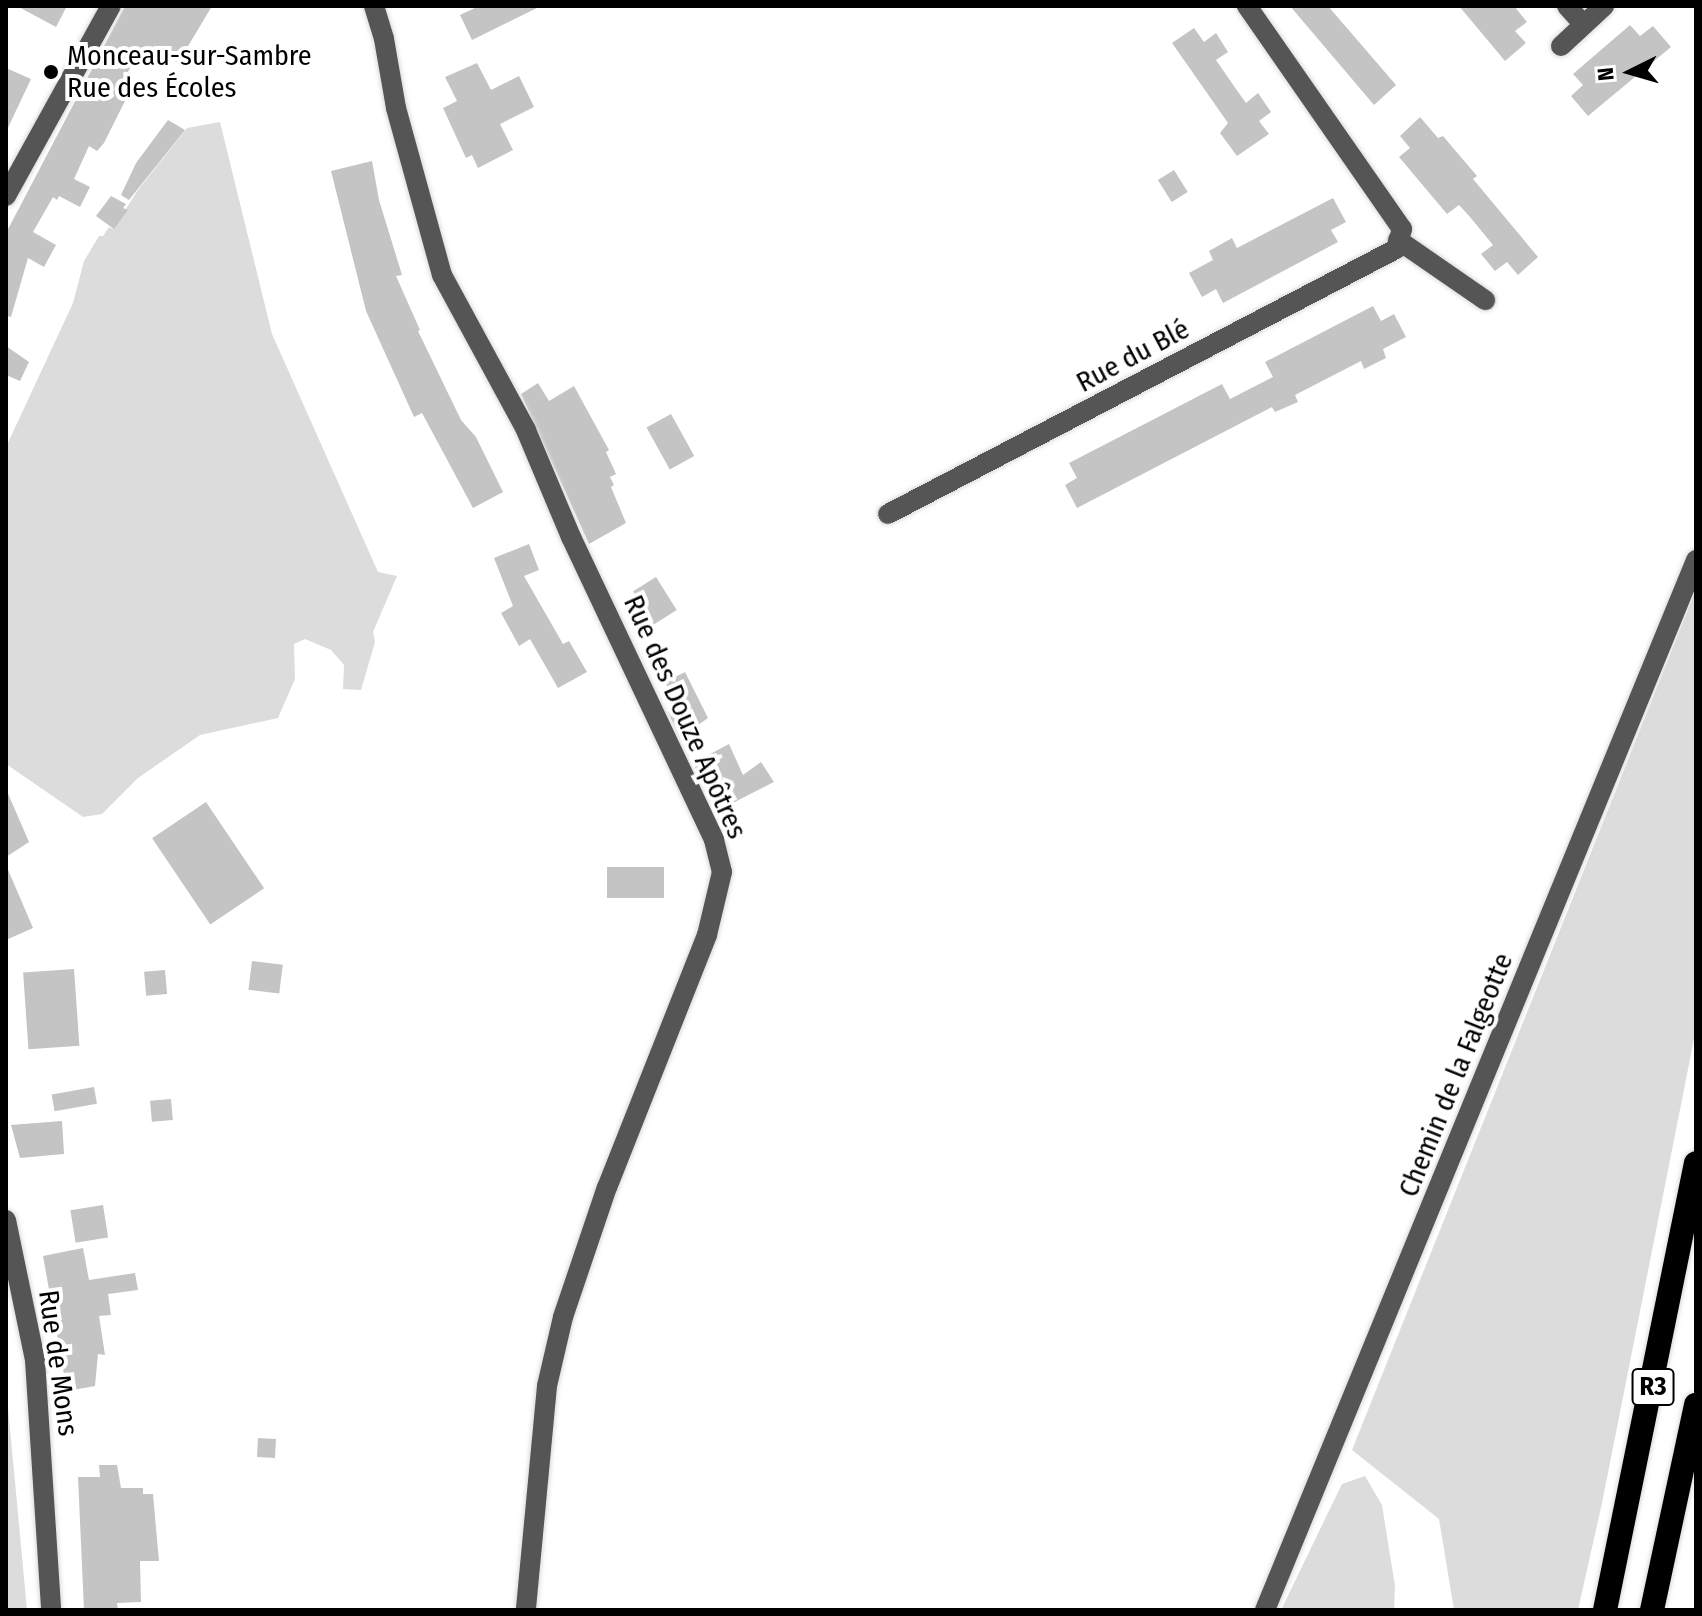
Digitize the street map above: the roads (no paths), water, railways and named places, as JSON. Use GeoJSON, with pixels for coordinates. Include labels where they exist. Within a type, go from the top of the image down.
{"type":"FeatureCollection","features":[{"type":"Feature","properties":{"kind":"highway","name":"R3"},"geometry":{"type":"LineString","coordinates":[[1605,1610],[1696,1163]]}},
{"type":"Feature","properties":{"kind":"highway","name":"R3"},"geometry":{"type":"LineString","coordinates":[[1652,1610],[1696,1405]]}},
{"type":"Feature","properties":{"kind":"street"},"geometry":{"type":"LineString","coordinates":[[6,196],[111,6]]}},
{"type":"Feature","properties":{"kind":"street","name":"Rue des Douze Apôtres"},"geometry":{"type":"LineString","coordinates":[[374,6],[384,39],[396,108],[442,275],[526,430],[571,537],[714,840],[722,872],[707,935],[607,1187],[563,1317],[547,1386],[526,1610]]}},
{"type":"Feature","properties":{"kind":"street"},"geometry":{"type":"LineString","coordinates":[[1247,6],[1402,229],[1398,240],[1485,300]]}},
{"type":"Feature","properties":{"kind":"street"},"geometry":{"type":"LineString","coordinates":[[1567,6],[1584,25]]}},
{"type":"Feature","properties":{"kind":"street"},"geometry":{"type":"LineString","coordinates":[[1561,46],[1604,6]]}},
{"type":"Feature","properties":{"kind":"street","name":"Rue du Blé"},"geometry":{"type":"LineString","coordinates":[[888,514],[1396,249],[1398,240]]}},
{"type":"Feature","properties":{"kind":"street","name":"Chemin de la Falgeotte"},"geometry":{"type":"LineString","coordinates":[[1265,1610],[1696,560]]}},
{"type":"Feature","properties":{"kind":"street","name":"Rue de Mons"},"geometry":{"type":"LineString","coordinates":[[6,1220],[35,1360],[51,1610]]}},
{"type":"Feature","properties":{"kind":"place","name":"Monceau-sur-Sambre Rue des Écoles"},"geometry":{"type":"Point","coordinates":[51,72]}}]}
